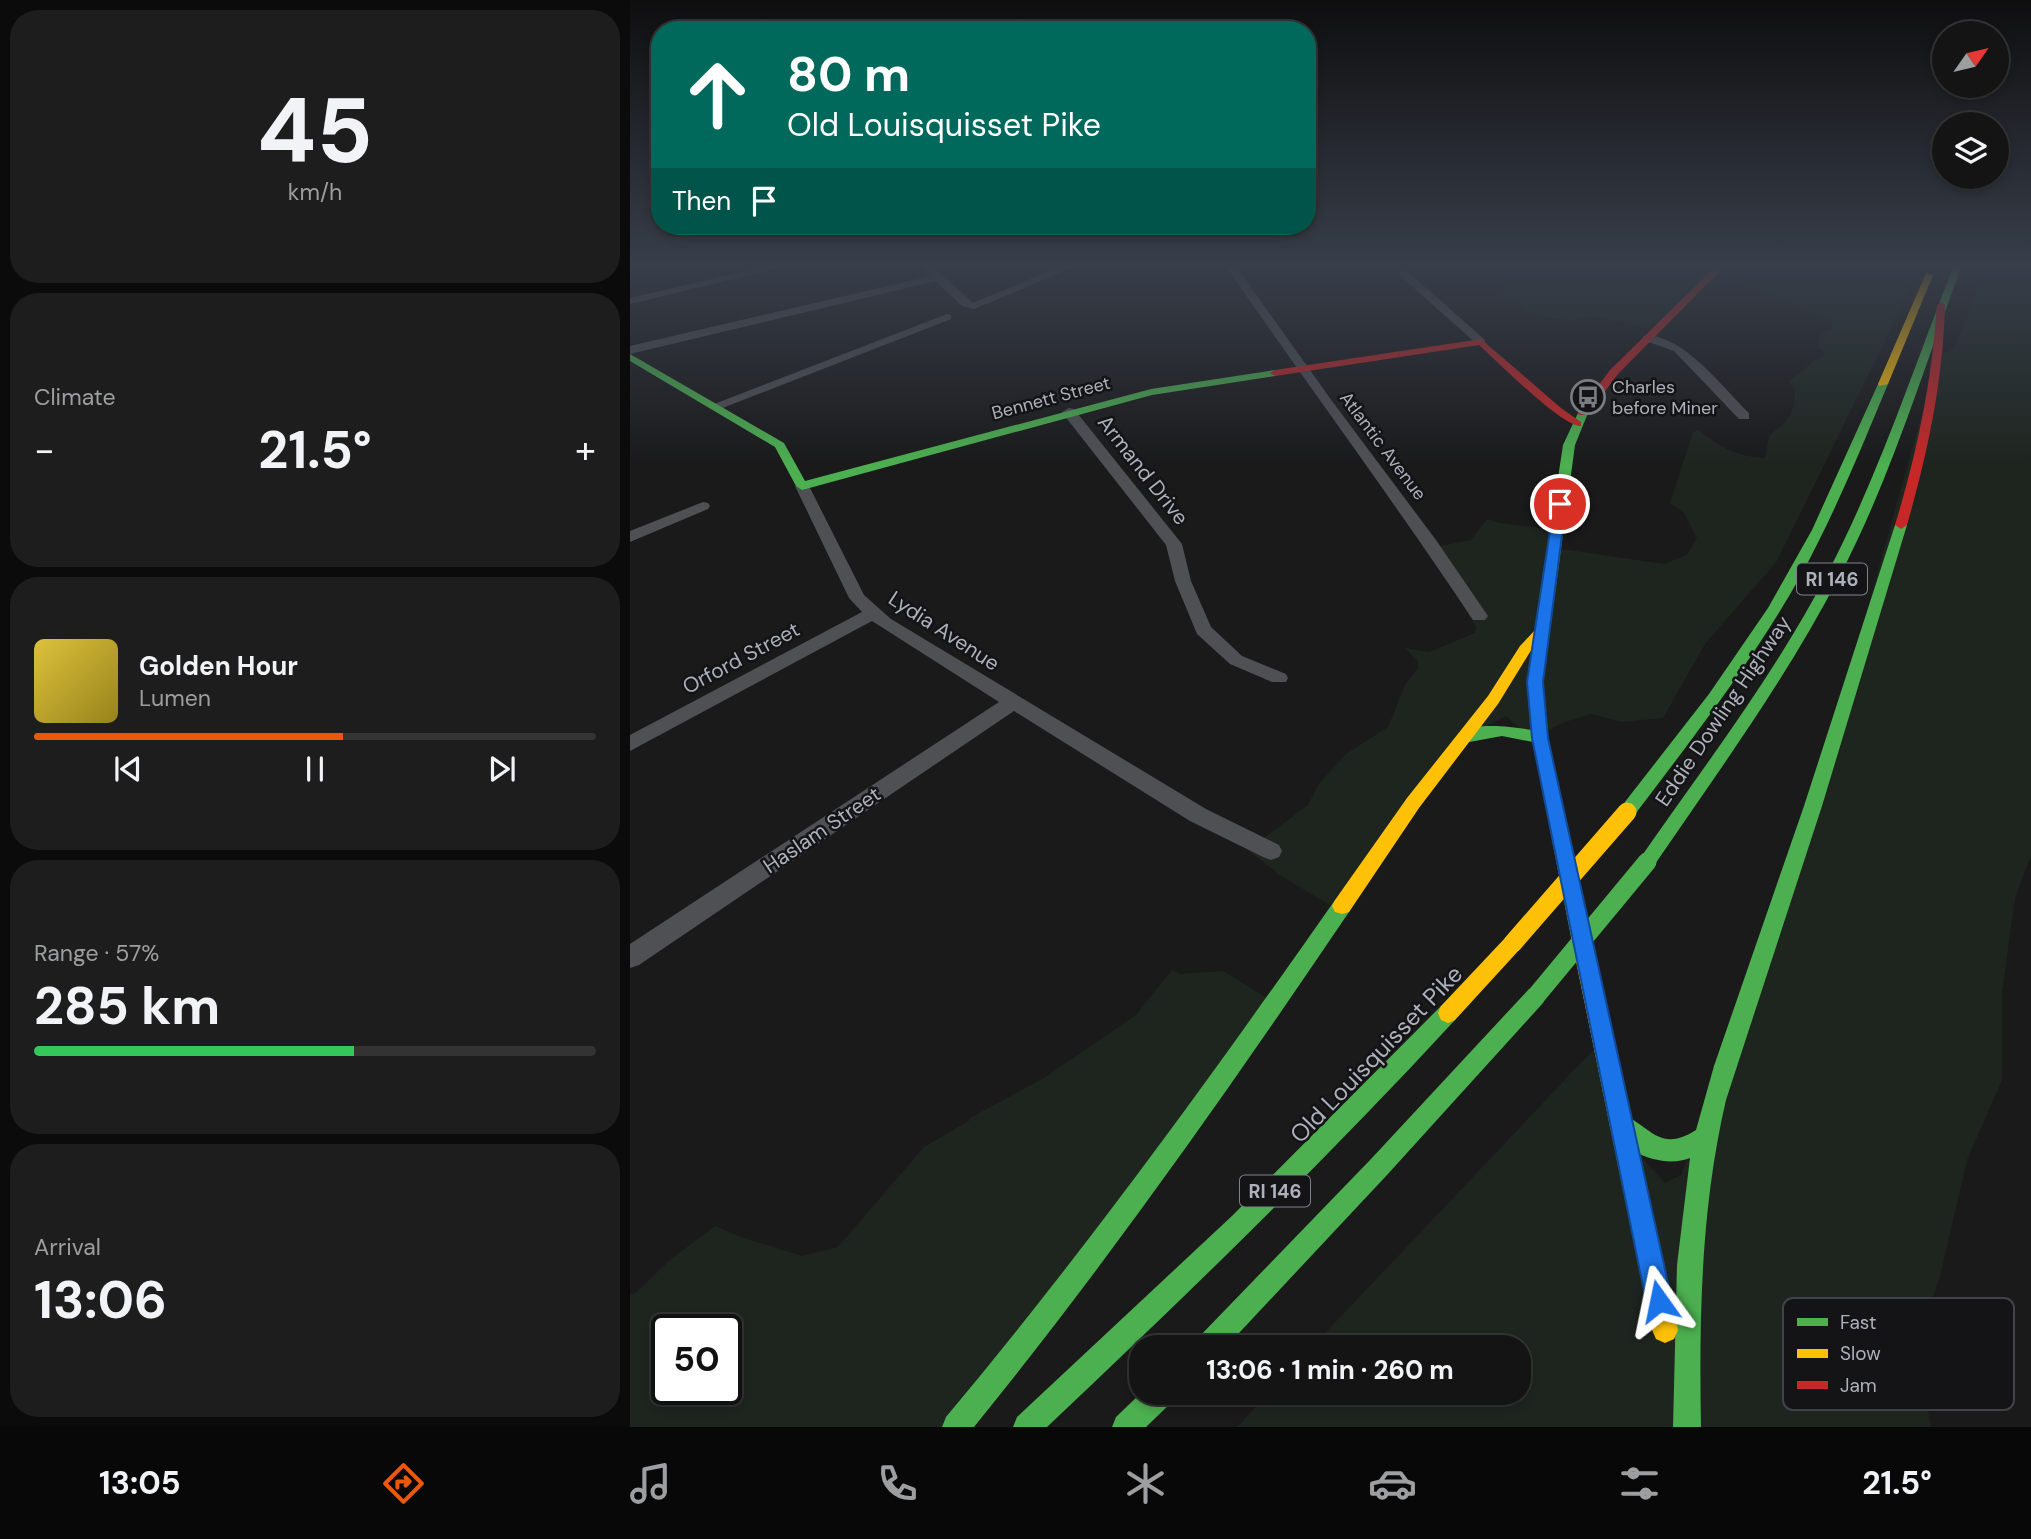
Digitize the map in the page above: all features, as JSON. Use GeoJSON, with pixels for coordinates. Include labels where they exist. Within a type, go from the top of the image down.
{"type":"FeatureCollection","features":[{"type":"Feature","properties":{"kind":"main road"},"geometry":{"type":"LineString","coordinates":[[1654,332],[1614,372],[1577,424],[1569,445],[1535,682],[1540,738],[1575,911],[1687,1427]]}},
{"type":"Feature","properties":{"kind":"main road","name":"Eddie Dowling Highway"},"geometry":{"type":"LineString","coordinates":[[1513,943],[1627,812],[1736,669],[1793,578],[1833,501],[1906,332]]}},
{"type":"Feature","properties":{"kind":"main road","name":"Eddie Dowling Highway"},"geometry":{"type":"LineString","coordinates":[[1218,1335],[1379,1167],[1536,996],[1647,862],[1762,698],[1834,575],[1876,486],[1931,332]]}},
{"type":"Feature","properties":{"kind":"main road"},"geometry":{"type":"LineString","coordinates":[[1687,1427],[1686,1306],[1700,1167],[1707,1136],[1726,1065],[1832,752],[1924,449],[1933,400],[1934,367],[1940,332]]}},
{"type":"Feature","properties":{"kind":"main road","name":"Bennett Street"},"geometry":{"type":"LineString","coordinates":[[802,486],[1150,392],[1481,342]]}},
{"type":"Feature","properties":{"kind":"main road"},"geometry":{"type":"LineString","coordinates":[[1481,342],[1556,410],[1577,424]]}},
{"type":"Feature","properties":{"kind":"main road","name":"Lydia Avenue"},"geometry":{"type":"LineString","coordinates":[[630,357],[780,445],[802,486]]}},
{"type":"Feature","properties":{"kind":"main road"},"geometry":{"type":"LineString","coordinates":[[956,1427],[1009,1364],[1225,1076],[1413,803],[1493,700],[1525,649],[1541,632]]}},
{"type":"Feature","properties":{"kind":"main road"},"geometry":{"type":"LineString","coordinates":[[1464,737],[1518,730],[1540,738]]}},
{"type":"Feature","properties":{"kind":"main road","name":"Old Louisquisset Pike"},"geometry":{"type":"LineString","coordinates":[[1027,1427],[1203,1263],[1387,1079],[1513,943]]}},
{"type":"Feature","properties":{"kind":"main road"},"geometry":{"type":"LineString","coordinates":[[1620,1124],[1636,1139],[1670,1150],[1682,1151],[1707,1136]]}},
{"type":"Feature","properties":{"kind":"main road"},"geometry":{"type":"LineString","coordinates":[[1126,1427],[1149,1405]]}},
{"type":"Feature","properties":{"kind":"street"},"geometry":{"type":"LineString","coordinates":[[630,350],[708,332]]}},
{"type":"Feature","properties":{"kind":"street"},"geometry":{"type":"LineString","coordinates":[[715,406],[909,332]]}},
{"type":"Feature","properties":{"kind":"street","name":"Atlantic Avenue"},"geometry":{"type":"LineString","coordinates":[[1278,332],[1479,616]]}},
{"type":"Feature","properties":{"kind":"street"},"geometry":{"type":"LineString","coordinates":[[1469,332],[1481,342]]}},
{"type":"Feature","properties":{"kind":"street"},"geometry":{"type":"LineString","coordinates":[[1647,338],[1678,349],[1744,416]]}},
{"type":"Feature","properties":{"kind":"street","name":"Armand Drive"},"geometry":{"type":"LineString","coordinates":[[1069,412],[1174,544],[1183,581],[1203,630],[1236,660],[1279,678]]}},
{"type":"Feature","properties":{"kind":"street","name":"Lydia Avenue"},"geometry":{"type":"LineString","coordinates":[[802,486],[848,584],[857,598],[885,623],[1198,816],[1271,851]]}},
{"type":"Feature","properties":{"kind":"street"},"geometry":{"type":"LineString","coordinates":[[630,537],[703,506]]}},
{"type":"Feature","properties":{"kind":"street","name":"Orford Street"},"geometry":{"type":"LineString","coordinates":[[630,744],[873,613]]}},
{"type":"Feature","properties":{"kind":"street","name":"Haslam Street"},"geometry":{"type":"LineString","coordinates":[[630,957],[1013,702]]}},
{"type":"Feature","properties":{"kind":"shaded area"},"geometry":{"type":"Polygon","coordinates":[[[1826,332],[1889,332],[1777,561],[1705,644],[1663,718],[1622,722],[1591,714],[1565,722],[1536,736],[1527,735],[1506,716],[1471,734],[1330,905],[1281,876],[1248,850],[1308,805],[1318,785],[1346,754],[1388,727],[1405,685],[1418,668],[1418,662],[1405,648],[1429,652],[1475,633],[1476,627],[1429,548],[1471,540],[1487,519],[1548,529],[1548,547],[1664,564],[1687,555],[1697,538],[1684,513],[1670,503],[1693,432],[1699,430],[1722,447],[1738,453],[1765,458],[1769,436],[1792,412],[1795,389],[1788,381],[1823,356],[1824,352],[1818,347],[1820,334],[1826,332]]]}},
{"type":"Feature","properties":{"kind":"shaded area"},"geometry":{"type":"Polygon","coordinates":[[[1961,332],[2031,332],[2031,856],[2015,898],[2002,992],[2002,1080],[1967,1160],[1940,1277],[1932,1298],[1783,1298],[1783,1410],[1928,1410],[1931,1427],[1237,1427],[1258,1405],[1531,1405],[1531,1335],[1323,1335],[1596,1047],[1635,1150],[1665,1183],[1681,1175],[1791,883],[1938,356],[1954,349],[1961,332]]]}},
{"type":"Feature","properties":{"kind":"shaded area"},"geometry":{"type":"Polygon","coordinates":[[[1172,970],[1180,974],[1223,971],[1277,1004],[959,1427],[630,1427],[630,1295],[637,1292],[671,1259],[715,1226],[802,1256],[838,1247],[924,1147],[970,1118],[1044,1078],[1136,1015],[1172,970]]]}},
{"type":"Feature","properties":{"kind":"traffic: fast"},"geometry":{"type":"LineString","coordinates":[[1647,862],[1768,686],[1833,576],[1885,462],[1933,332]]}},
{"type":"Feature","properties":{"kind":"traffic: fast"},"geometry":{"type":"LineString","coordinates":[[630,357],[780,445],[802,486],[1151,392],[1275,373]]}},
{"type":"Feature","properties":{"kind":"traffic: fast"},"geometry":{"type":"LineString","coordinates":[[1627,812],[1714,698],[1775,608],[1818,530],[1883,384]]}},
{"type":"Feature","properties":{"kind":"traffic: fast"},"geometry":{"type":"LineString","coordinates":[[1581,937],[1542,756],[1535,682],[1569,445],[1583,413]]}},
{"type":"Feature","properties":{"kind":"traffic: fast"},"geometry":{"type":"LineString","coordinates":[[1687,1427],[1690,1265],[1706,1134],[1724,1066],[1813,806],[1901,525]]}},
{"type":"Feature","properties":{"kind":"traffic: fast"},"geometry":{"type":"LineString","coordinates":[[1464,737],[1502,730],[1540,738]]}},
{"type":"Feature","properties":{"kind":"traffic: fast"},"geometry":{"type":"LineString","coordinates":[[1536,996],[1647,862]]}},
{"type":"Feature","properties":{"kind":"traffic: fast"},"geometry":{"type":"LineString","coordinates":[[956,1427],[1107,1237],[1342,906]]}},
{"type":"Feature","properties":{"kind":"traffic: fast"},"geometry":{"type":"LineString","coordinates":[[1218,1335],[1379,1167],[1536,996]]}},
{"type":"Feature","properties":{"kind":"traffic: fast"},"geometry":{"type":"LineString","coordinates":[[1027,1427],[1294,1172],[1448,1013]]}},
{"type":"Feature","properties":{"kind":"traffic: fast"},"geometry":{"type":"LineString","coordinates":[[1620,1124],[1641,1141],[1662,1150],[1683,1149],[1707,1136]]}},
{"type":"Feature","properties":{"kind":"traffic: fast"},"geometry":{"type":"LineString","coordinates":[[1126,1427],[1149,1405]]}},
{"type":"Feature","properties":{"kind":"traffic: slow"},"geometry":{"type":"LineString","coordinates":[[1883,384],[1905,332]]}},
{"type":"Feature","properties":{"kind":"traffic: slow"},"geometry":{"type":"LineString","coordinates":[[1342,906],[1413,803],[1493,700],[1525,649],[1541,632]]}},
{"type":"Feature","properties":{"kind":"traffic: slow"},"geometry":{"type":"LineString","coordinates":[[1513,943],[1627,812]]}},
{"type":"Feature","properties":{"kind":"traffic: slow"},"geometry":{"type":"LineString","coordinates":[[1581,937],[1665,1330]]}},
{"type":"Feature","properties":{"kind":"traffic: slow"},"geometry":{"type":"LineString","coordinates":[[1448,1013],[1513,943]]}},
{"type":"Feature","properties":{"kind":"traffic: jam"},"geometry":{"type":"LineString","coordinates":[[1583,413],[1614,372],[1655,332]]}},
{"type":"Feature","properties":{"kind":"traffic: jam"},"geometry":{"type":"LineString","coordinates":[[1901,525],[1929,416],[1940,332]]}},
{"type":"Feature","properties":{"kind":"traffic: jam"},"geometry":{"type":"LineString","coordinates":[[1275,373],[1481,342],[1557,410],[1577,424]]}},
{"type":"Feature","properties":{"kind":"place","name":"Charles before Miner"},"geometry":{"type":"Point","coordinates":[1588,397]}},
{"type":"Feature","properties":{"kind":"route"},"geometry":{"type":"LineString","coordinates":[[1560,504],[1535,682],[1542,756],[1659,1301]]}}]}
